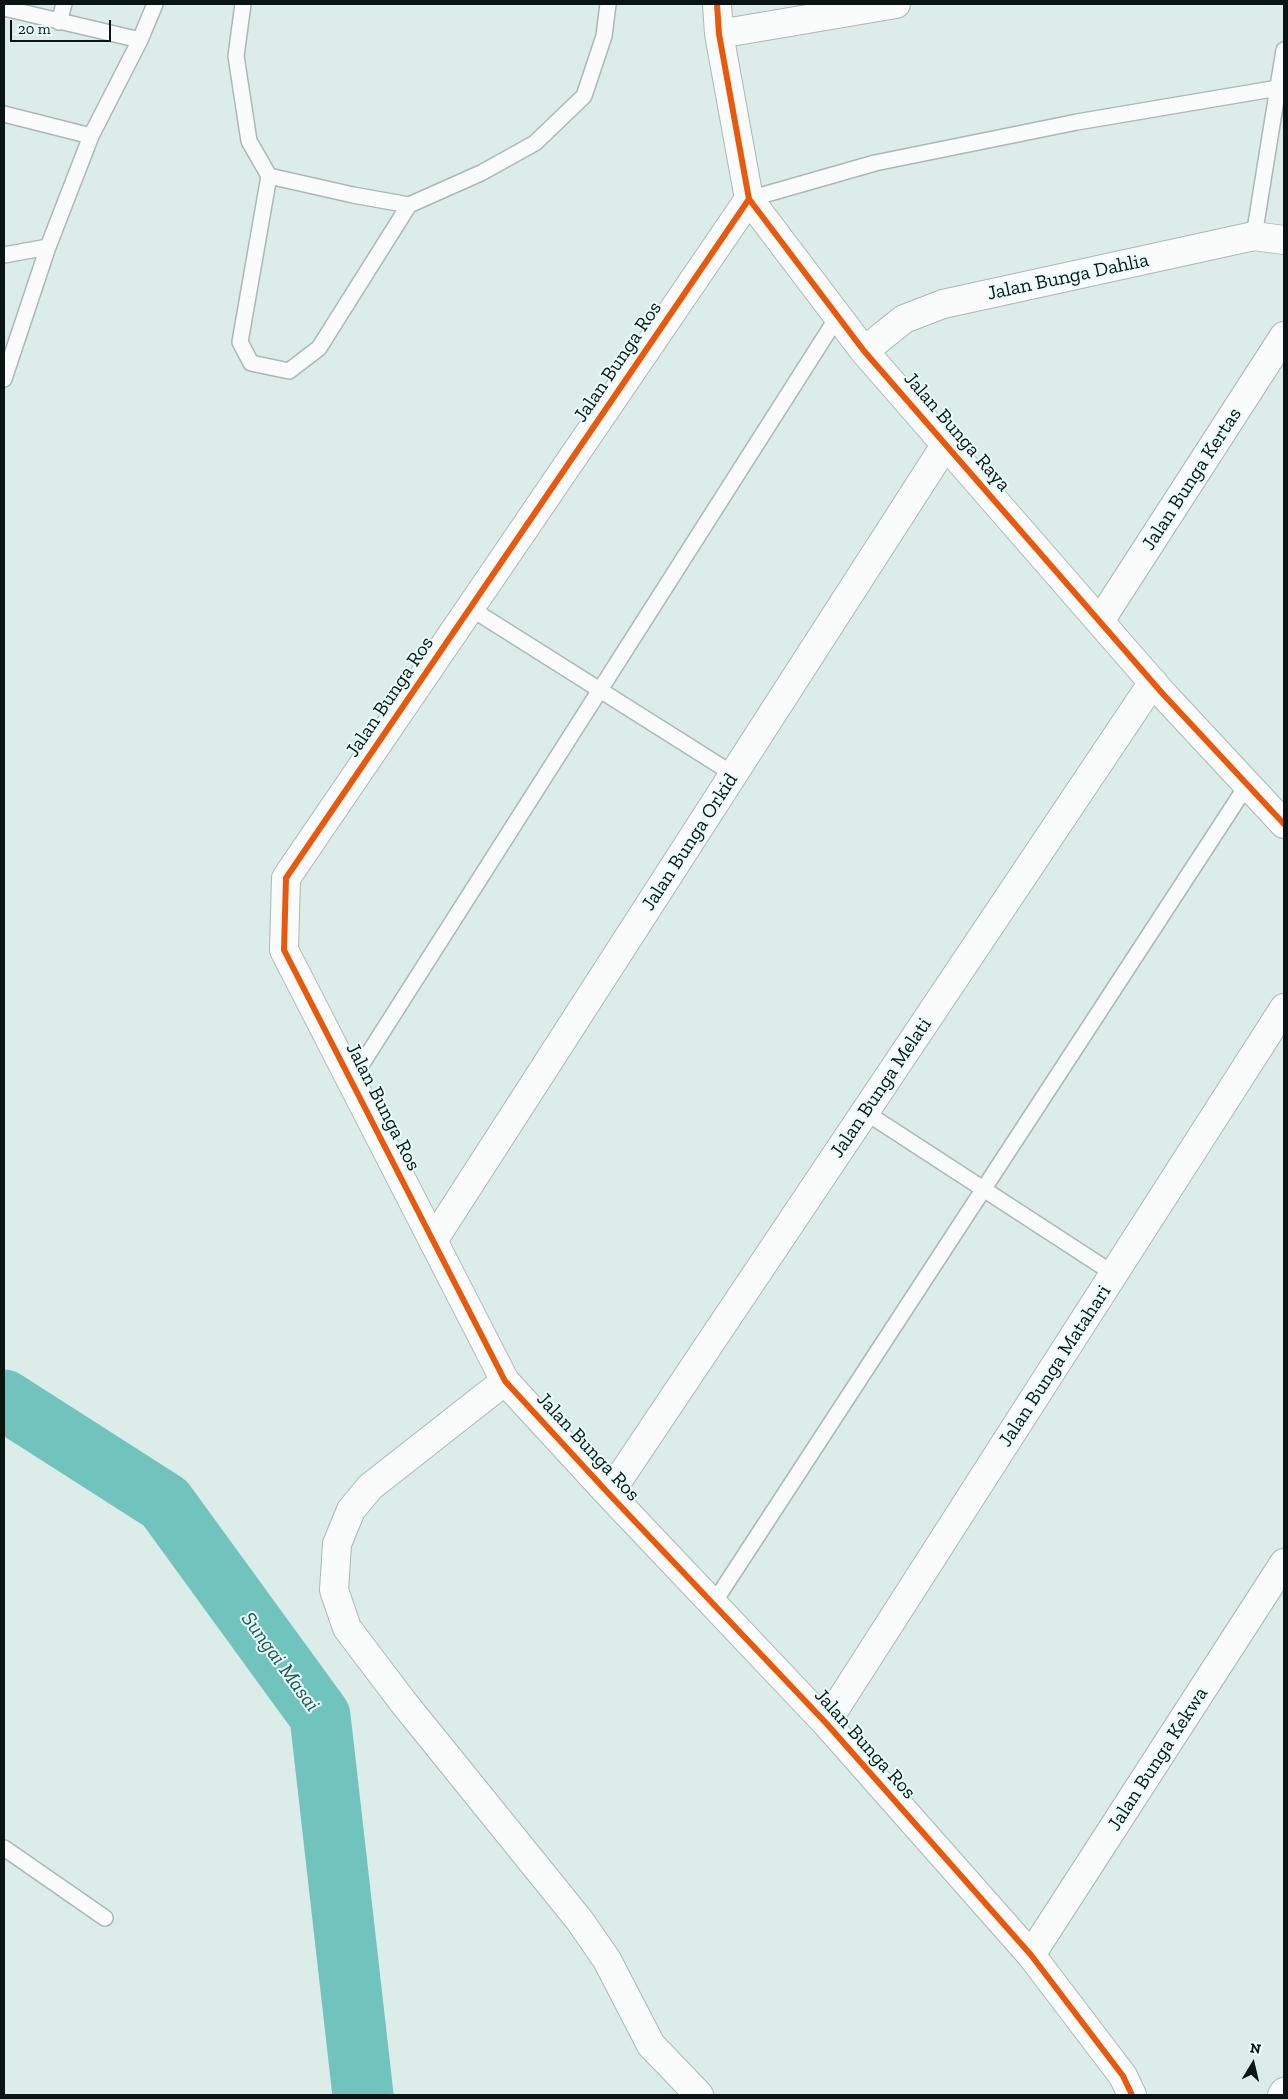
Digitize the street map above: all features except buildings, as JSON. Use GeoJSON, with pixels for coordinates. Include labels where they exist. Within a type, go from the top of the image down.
{"type":"FeatureCollection","features":[{"type":"Feature","properties":{"kind":"street","name":"Jalan Bunga Raya"},"geometry":{"type":"LineString","coordinates":[[717,4],[719,34],[749,200],[864,350],[1153,682],[1284,824]]}},
{"type":"Feature","properties":{"kind":"street"},"geometry":{"type":"LineString","coordinates":[[719,34],[896,4]]}},
{"type":"Feature","properties":{"kind":"street","name":"Jalan Bunga Ros"},"geometry":{"type":"LineString","coordinates":[[749,200],[286,878],[284,950],[505,1381],[609,1494],[826,1723],[1031,1955],[1123,2076],[1132,2095]]}},
{"type":"Feature","properties":{"kind":"street","name":"Jalan Bunga Dahlia"},"geometry":{"type":"LineString","coordinates":[[864,350],[904,319],[943,304],[1254,236],[1284,240]]}},
{"type":"Feature","properties":{"kind":"street","name":"Jalan Bunga Kertas"},"geometry":{"type":"LineString","coordinates":[[1100,621],[1284,336]]}},
{"type":"Feature","properties":{"kind":"street","name":"Jalan Bunga Orkid"},"geometry":{"type":"LineString","coordinates":[[433,1241],[946,444]]}},
{"type":"Feature","properties":{"kind":"street","name":"Jalan Bunga Melati"},"geometry":{"type":"LineString","coordinates":[[609,1494],[1153,682]]}},
{"type":"Feature","properties":{"kind":"street","name":"Jalan Bunga Matahari"},"geometry":{"type":"LineString","coordinates":[[826,1723],[1284,1008]]}},
{"type":"Feature","properties":{"kind":"street"},"geometry":{"type":"LineString","coordinates":[[505,1381],[370,1487],[351,1510],[337,1544],[334,1590],[347,1628],[409,1709],[580,1922],[607,1960],[651,2045],[699,2095]]}},
{"type":"Feature","properties":{"kind":"street","name":"Jalan Bunga Kekwa"},"geometry":{"type":"LineString","coordinates":[[1031,1955],[1284,1563]]}},
{"type":"Feature","properties":{"kind":"lane"},"geometry":{"type":"LineString","coordinates":[[59,22],[64,4]]}},
{"type":"Feature","properties":{"kind":"lane"},"geometry":{"type":"LineString","coordinates":[[4,379],[48,247],[91,136],[140,40],[155,4]]}},
{"type":"Feature","properties":{"kind":"lane"},"geometry":{"type":"LineString","coordinates":[[243,4],[236,56],[237,66],[249,141],[269,176],[240,342],[251,363],[290,371],[319,348],[409,205],[481,173],[534,143],[584,96],[604,36],[608,4]]}},
{"type":"Feature","properties":{"kind":"lane"},"geometry":{"type":"LineString","coordinates":[[4,8],[140,40]]}},
{"type":"Feature","properties":{"kind":"lane"},"geometry":{"type":"LineString","coordinates":[[1254,236],[1284,50]]}},
{"type":"Feature","properties":{"kind":"lane"},"geometry":{"type":"LineString","coordinates":[[749,200],[894,159],[1077,122],[1278,88]]}},
{"type":"Feature","properties":{"kind":"lane"},"geometry":{"type":"LineString","coordinates":[[4,114],[91,136]]}},
{"type":"Feature","properties":{"kind":"lane"},"geometry":{"type":"LineString","coordinates":[[269,176],[353,195],[409,205]]}},
{"type":"Feature","properties":{"kind":"lane"},"geometry":{"type":"LineString","coordinates":[[4,255],[48,247]]}},
{"type":"Feature","properties":{"kind":"lane"},"geometry":{"type":"LineString","coordinates":[[351,1081],[838,316]]}},
{"type":"Feature","properties":{"kind":"lane"},"geometry":{"type":"LineString","coordinates":[[470,608],[733,774]]}},
{"type":"Feature","properties":{"kind":"lane"},"geometry":{"type":"LineString","coordinates":[[713,1604],[1247,785]]}},
{"type":"Feature","properties":{"kind":"lane"},"geometry":{"type":"LineString","coordinates":[[865,1112],[1114,1274]]}},
{"type":"Feature","properties":{"kind":"lane"},"geometry":{"type":"LineString","coordinates":[[4,1848],[105,1918]]}},
{"type":"Feature","properties":{"kind":"waterway","name":"Sungai Masai"},"geometry":{"type":"LineString","coordinates":[[4,1400],[165,1503],[320,1716],[363,2095]]}},
{"type":"Feature","properties":{"kind":"cycle path"},"geometry":{"type":"LineString","coordinates":[[717,4],[719,34],[749,199],[864,351],[1162,693],[1284,824]]}},
{"type":"Feature","properties":{"kind":"cycle path"},"geometry":{"type":"LineString","coordinates":[[749,199],[286,878],[284,950],[505,1381],[609,1494],[826,1723],[1031,1955],[1123,2076],[1132,2095]]}}]}
